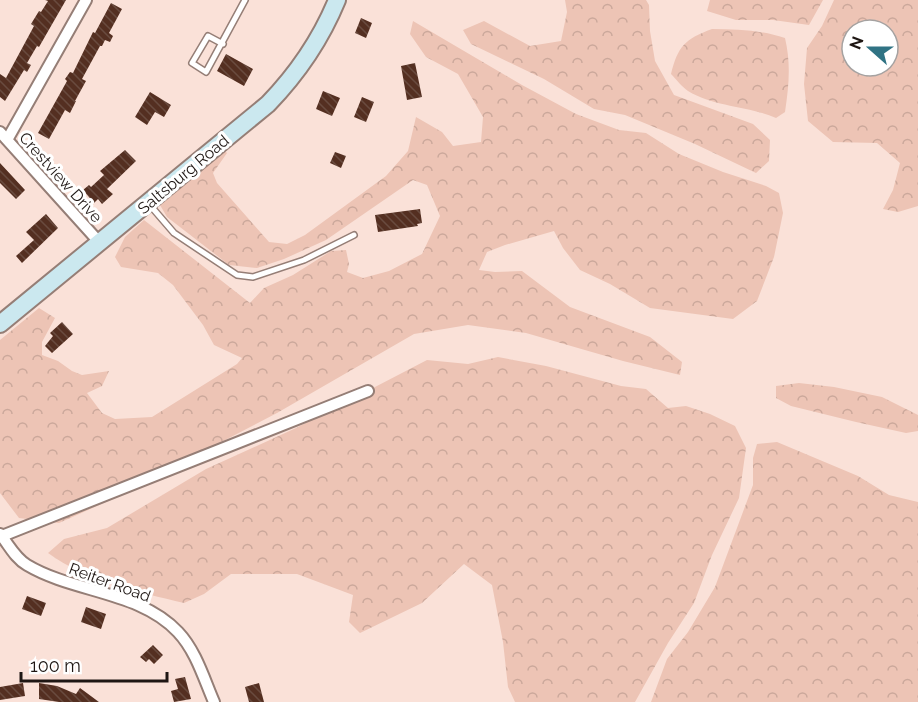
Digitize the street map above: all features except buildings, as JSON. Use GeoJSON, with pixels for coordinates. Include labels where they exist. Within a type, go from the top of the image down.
{"type":"FeatureCollection","features":[{"type":"Feature","properties":{"kind":"main road","name":"Saltsburg Road"},"geometry":{"type":"LineString","coordinates":[[0,324],[268,104],[286,86],[317,41],[337,0]]}},
{"type":"Feature","properties":{"kind":"street"},"geometry":{"type":"LineString","coordinates":[[4,136],[86,0]]}},
{"type":"Feature","properties":{"kind":"street","name":"Crestview Drive"},"geometry":{"type":"LineString","coordinates":[[4,136],[100,243]]}},
{"type":"Feature","properties":{"kind":"street"},"geometry":{"type":"LineString","coordinates":[[1,535],[368,392]]}},
{"type":"Feature","properties":{"kind":"street","name":"Reiter Road"},"geometry":{"type":"LineString","coordinates":[[1,535],[15,555],[26,565],[138,606],[162,619],[179,633],[192,652],[214,702]]}},
{"type":"Feature","properties":{"kind":"lane"},"geometry":{"type":"LineString","coordinates":[[223,44],[208,36],[192,63],[206,72],[223,44],[245,0]]}},
{"type":"Feature","properties":{"kind":"lane"},"geometry":{"type":"LineString","coordinates":[[148,203],[174,233],[237,275],[244,277],[253,278],[304,260],[354,235]]}},
{"type":"Feature","properties":{"kind":"green space"},"geometry":{"type":"Polygon","coordinates":[[[565,0],[646,0],[649,5],[655,61],[674,95],[753,124],[770,140],[769,161],[756,173],[695,144],[625,115],[594,109],[544,79],[471,44],[463,30],[484,21],[530,46],[561,41],[567,12],[565,0]]]}},
{"type":"Feature","properties":{"kind":"green space"},"geometry":{"type":"Polygon","coordinates":[[[710,0],[823,0],[809,25],[773,20],[736,20],[707,11],[710,0]]]}},
{"type":"Feature","properties":{"kind":"green space"},"geometry":{"type":"Polygon","coordinates":[[[834,0],[918,0],[918,206],[898,212],[883,209],[893,190],[900,163],[877,143],[833,142],[808,121],[804,84],[807,48],[822,26],[834,0]]]}},
{"type":"Feature","properties":{"kind":"green space"},"geometry":{"type":"Polygon","coordinates":[[[413,21],[576,114],[619,130],[646,133],[679,154],[779,193],[783,213],[774,257],[757,301],[733,319],[650,308],[610,284],[580,270],[563,248],[554,231],[505,245],[487,252],[479,270],[522,271],[570,307],[650,337],[682,362],[680,375],[526,333],[468,325],[414,334],[277,413],[106,502],[59,523],[19,518],[0,493],[0,340],[39,308],[55,318],[42,342],[42,355],[82,375],[109,371],[102,386],[87,393],[102,413],[115,419],[152,417],[237,364],[242,358],[214,345],[203,325],[173,285],[158,273],[121,267],[115,257],[125,237],[144,220],[250,303],[264,288],[293,275],[331,251],[346,250],[349,264],[347,272],[363,278],[389,271],[422,254],[440,216],[427,185],[413,180],[326,240],[284,259],[257,268],[229,265],[167,217],[160,205],[224,150],[227,153],[213,173],[217,183],[269,242],[287,244],[305,235],[386,176],[408,151],[416,117],[442,132],[453,146],[481,142],[483,117],[458,74],[426,57],[410,34],[413,21]]]}},
{"type":"Feature","properties":{"kind":"green space"},"geometry":{"type":"Polygon","coordinates":[[[712,29],[749,30],[785,38],[789,75],[785,112],[776,118],[709,100],[688,91],[671,74],[684,45],[695,36],[712,29]]]}},
{"type":"Feature","properties":{"kind":"green space"},"geometry":{"type":"Polygon","coordinates":[[[498,357],[546,366],[621,386],[646,389],[668,408],[686,406],[735,426],[746,448],[739,498],[712,555],[694,603],[668,643],[635,702],[515,702],[508,687],[503,642],[492,585],[464,564],[422,603],[360,633],[349,622],[353,595],[297,574],[231,574],[204,594],[184,603],[131,590],[96,578],[63,563],[48,553],[64,539],[107,528],[206,469],[296,428],[427,360],[468,364],[498,357]]]}},
{"type":"Feature","properties":{"kind":"green space"},"geometry":{"type":"Polygon","coordinates":[[[799,383],[834,387],[882,397],[918,415],[918,431],[906,433],[856,422],[791,406],[776,398],[776,386],[799,383]]]}},
{"type":"Feature","properties":{"kind":"green space"},"geometry":{"type":"Polygon","coordinates":[[[777,442],[858,476],[889,495],[918,502],[918,702],[651,702],[667,659],[688,632],[715,587],[753,485],[753,458],[757,444],[777,442]]]}}]}
